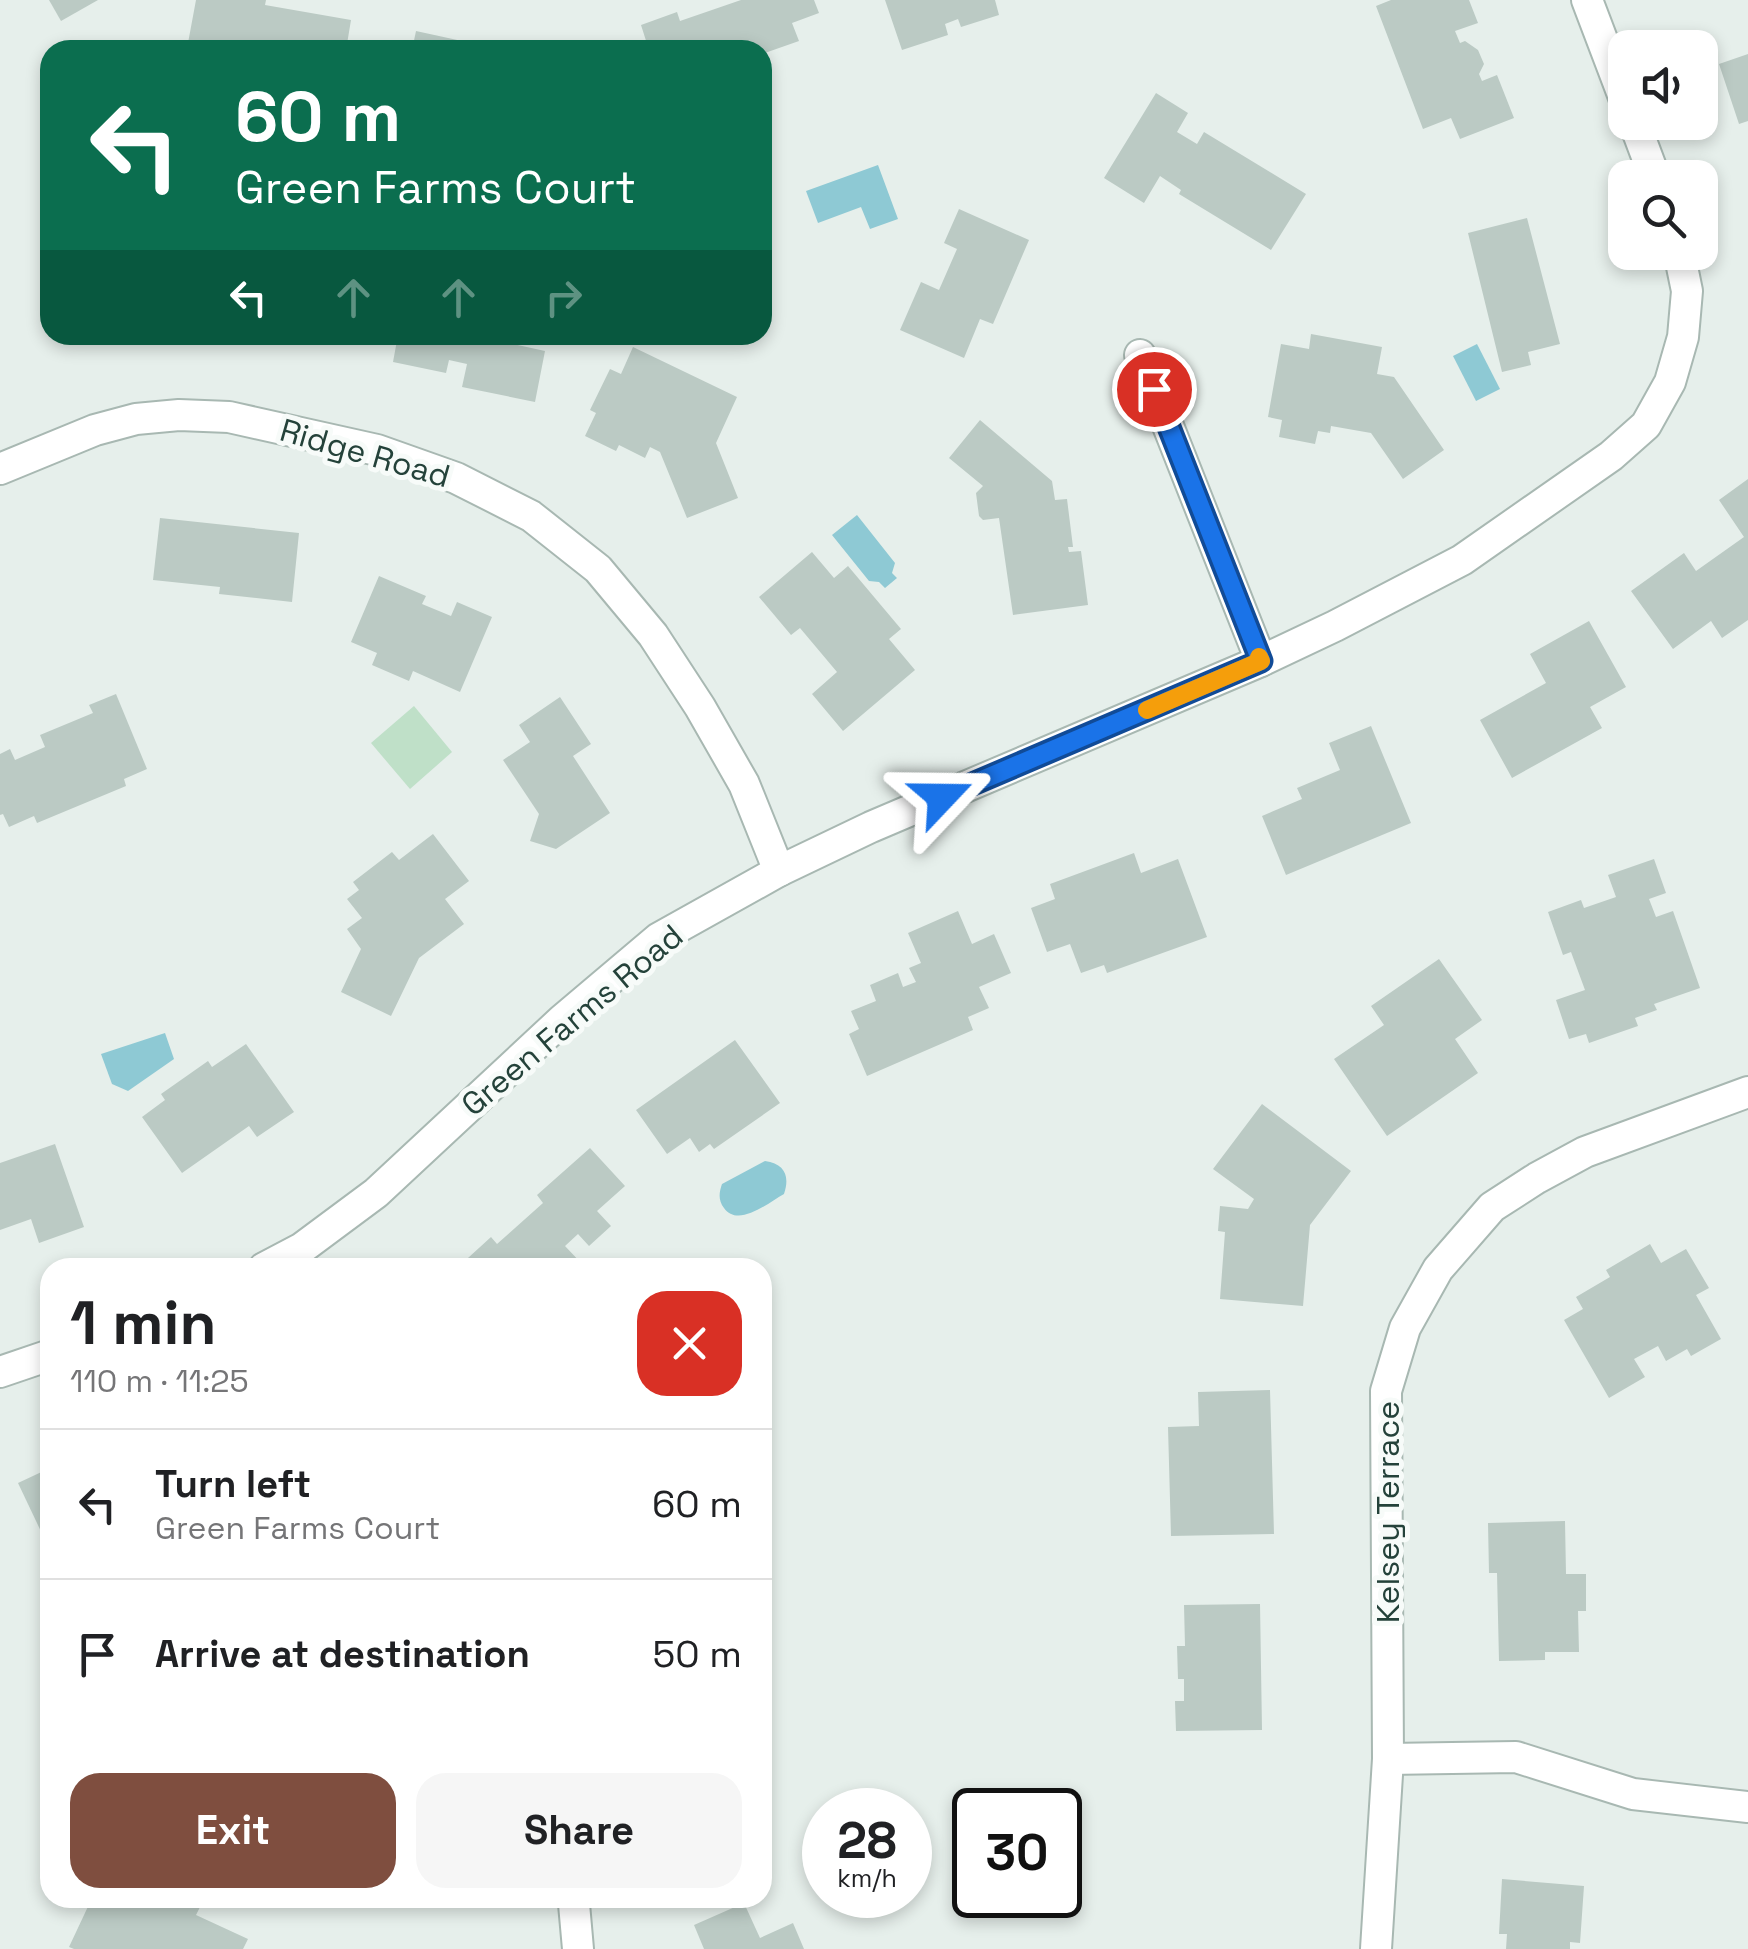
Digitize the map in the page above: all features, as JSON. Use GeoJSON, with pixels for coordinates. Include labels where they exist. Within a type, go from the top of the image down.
{"type":"FeatureCollection","features":[{"type":"Feature","properties":{"kind":"street"},"geometry":{"type":"LineString","coordinates":[[1586,0],[1608,56]]}},
{"type":"Feature","properties":{"kind":"street","name":"Green Farms Road"},"geometry":{"type":"LineString","coordinates":[[283,1258],[376,1193],[562,1020],[659,938],[779,871],[888,820],[1261,661],[1462,560],[1611,456],[1646,425],[1670,382],[1683,336],[1686,291],[1682,270]]}},
{"type":"Feature","properties":{"kind":"street"},"geometry":{"type":"LineString","coordinates":[[1140,355],[1261,661]]}},
{"type":"Feature","properties":{"kind":"street","name":"Ridge Road"},"geometry":{"type":"LineString","coordinates":[[0,469],[96,430],[136,419],[179,415],[230,417],[378,450],[456,478],[531,516],[598,569],[653,635],[744,784],[779,871]]}},
{"type":"Feature","properties":{"kind":"street","name":"Kelsey Terrace"},"geometry":{"type":"LineString","coordinates":[[1376,1949],[1388,1759],[1386,1391],[1405,1328],[1438,1269],[1492,1207],[1585,1152],[1748,1092]]}},
{"type":"Feature","properties":{"kind":"street"},"geometry":{"type":"LineString","coordinates":[[0,1372],[40,1359]]}},
{"type":"Feature","properties":{"kind":"street"},"geometry":{"type":"LineString","coordinates":[[1388,1759],[1516,1757],[1633,1794],[1748,1807]]}},
{"type":"Feature","properties":{"kind":"street"},"geometry":{"type":"LineString","coordinates":[[576,1908],[578,1949]]}},
{"type":"Feature","properties":{"kind":"green space"},"geometry":{"type":"Polygon","coordinates":[[[414,706],[452,752],[410,789],[371,743],[414,706]]]}},
{"type":"Feature","properties":{"kind":"water"},"geometry":{"type":"Polygon","coordinates":[[[878,165],[898,219],[870,229],[861,207],[818,223],[806,191],[878,165]]]}},
{"type":"Feature","properties":{"kind":"water"},"geometry":{"type":"Polygon","coordinates":[[[1477,344],[1500,389],[1476,401],[1453,356],[1477,344]]]}},
{"type":"Feature","properties":{"kind":"water"},"geometry":{"type":"Polygon","coordinates":[[[857,515],[895,563],[892,573],[897,578],[885,588],[879,582],[869,581],[832,535],[857,515]]]}},
{"type":"Feature","properties":{"kind":"water"},"geometry":{"type":"Polygon","coordinates":[[[165,1033],[174,1059],[128,1091],[112,1084],[101,1054],[165,1033]]]}},
{"type":"Feature","properties":{"kind":"water"},"geometry":{"type":"Polygon","coordinates":[[[765,1161],[784,1172],[784,1194],[745,1215],[730,1214],[720,1199],[722,1184],[765,1161]]]}},
{"type":"Feature","properties":{"kind":"building"},"geometry":{"type":"Polygon","coordinates":[[[49,0],[98,0],[61,21],[49,0]]]}},
{"type":"Feature","properties":{"kind":"building"},"geometry":{"type":"Polygon","coordinates":[[[196,0],[266,0],[265,5],[351,20],[348,40],[189,40],[196,0]]]}},
{"type":"Feature","properties":{"kind":"building"},"geometry":{"type":"Polygon","coordinates":[[[741,0],[814,0],[819,13],[792,23],[799,41],[772,50],[772,40],[646,40],[641,25],[677,12],[680,21],[741,0]]]}},
{"type":"Feature","properties":{"kind":"building"},"geometry":{"type":"Polygon","coordinates":[[[885,0],[995,0],[999,15],[961,27],[958,19],[945,24],[948,35],[902,50],[885,0]]]}},
{"type":"Feature","properties":{"kind":"building"},"geometry":{"type":"Polygon","coordinates":[[[1391,0],[1469,0],[1478,23],[1455,31],[1460,43],[1465,41],[1478,50],[1484,64],[1479,74],[1482,81],[1497,75],[1514,118],[1460,139],[1451,118],[1423,129],[1376,6],[1391,0]]]}},
{"type":"Feature","properties":{"kind":"building"},"geometry":{"type":"Polygon","coordinates":[[[416,31],[457,40],[414,40],[416,31]]]}},
{"type":"Feature","properties":{"kind":"building"},"geometry":{"type":"Polygon","coordinates":[[[1748,54],[1748,121],[1739,124],[1719,64],[1748,54]]]}},
{"type":"Feature","properties":{"kind":"building"},"geometry":{"type":"Polygon","coordinates":[[[1156,93],[1188,113],[1177,132],[1197,144],[1204,132],[1306,194],[1271,250],[1179,194],[1181,190],[1160,176],[1144,203],[1104,178],[1156,93]]]}},
{"type":"Feature","properties":{"kind":"building"},"geometry":{"type":"Polygon","coordinates":[[[959,209],[1029,240],[993,324],[980,319],[964,358],[900,330],[921,282],[939,290],[957,249],[944,243],[959,209]]]}},
{"type":"Feature","properties":{"kind":"building"},"geometry":{"type":"Polygon","coordinates":[[[1527,218],[1560,344],[1528,352],[1531,365],[1502,372],[1468,233],[1527,218]]]}},
{"type":"Feature","properties":{"kind":"building"},"geometry":{"type":"Polygon","coordinates":[[[1311,334],[1382,347],[1377,374],[1394,377],[1444,450],[1403,479],[1371,433],[1331,426],[1330,433],[1318,431],[1315,444],[1279,437],[1282,420],[1268,417],[1281,344],[1309,349],[1311,334]]]}},
{"type":"Feature","properties":{"kind":"building"},"geometry":{"type":"Polygon","coordinates":[[[396,345],[518,345],[545,351],[535,402],[462,387],[467,364],[449,360],[446,373],[393,362],[396,345]]]}},
{"type":"Feature","properties":{"kind":"building"},"geometry":{"type":"Polygon","coordinates":[[[633,347],[737,397],[716,443],[738,498],[687,518],[660,452],[650,447],[645,458],[619,445],[616,451],[585,436],[596,413],[590,410],[610,369],[621,374],[633,347]]]}},
{"type":"Feature","properties":{"kind":"building"},"geometry":{"type":"Polygon","coordinates":[[[980,420],[1052,481],[1055,500],[1067,499],[1073,547],[1068,547],[1069,552],[1081,551],[1088,605],[1013,615],[999,518],[983,520],[979,516],[976,493],[983,486],[949,458],[980,420]]]}},
{"type":"Feature","properties":{"kind":"building"},"geometry":{"type":"Polygon","coordinates":[[[1748,479],[1748,620],[1722,638],[1711,621],[1673,649],[1631,591],[1684,553],[1696,571],[1744,537],[1719,500],[1748,479]]]}},
{"type":"Feature","properties":{"kind":"building"},"geometry":{"type":"Polygon","coordinates":[[[160,518],[299,533],[292,602],[219,594],[220,587],[153,580],[160,518]]]}},
{"type":"Feature","properties":{"kind":"building"},"geometry":{"type":"Polygon","coordinates":[[[812,552],[834,578],[848,566],[901,629],[889,639],[915,670],[843,731],[812,694],[837,672],[800,628],[791,635],[759,597],[812,552]]]}},
{"type":"Feature","properties":{"kind":"building"},"geometry":{"type":"Polygon","coordinates":[[[379,576],[426,596],[422,604],[451,616],[457,602],[492,617],[460,692],[413,671],[409,681],[372,665],[377,653],[351,642],[379,576]]]}},
{"type":"Feature","properties":{"kind":"building"},"geometry":{"type":"Polygon","coordinates":[[[1589,621],[1626,687],[1590,707],[1602,728],[1512,778],[1480,720],[1546,683],[1530,654],[1589,621]]]}},
{"type":"Feature","properties":{"kind":"building"},"geometry":{"type":"Polygon","coordinates":[[[116,694],[147,769],[124,779],[126,786],[37,823],[34,816],[9,827],[0,815],[0,754],[10,749],[15,760],[45,747],[40,735],[93,713],[89,705],[116,694]]]}},
{"type":"Feature","properties":{"kind":"building"},"geometry":{"type":"Polygon","coordinates":[[[560,697],[591,744],[573,756],[610,813],[556,849],[530,841],[539,814],[503,760],[530,742],[519,725],[560,697]]]}},
{"type":"Feature","properties":{"kind":"building"},"geometry":{"type":"Polygon","coordinates":[[[1371,726],[1411,823],[1286,875],[1262,816],[1302,799],[1297,788],[1340,770],[1329,743],[1371,726]]]}},
{"type":"Feature","properties":{"kind":"building"},"geometry":{"type":"Polygon","coordinates":[[[433,834],[469,881],[445,899],[464,924],[419,958],[391,1016],[341,992],[361,949],[347,929],[362,918],[347,899],[359,890],[353,882],[392,852],[399,860],[433,834]]]}},
{"type":"Feature","properties":{"kind":"building"},"geometry":{"type":"Polygon","coordinates":[[[1134,853],[1141,873],[1178,859],[1207,937],[1107,973],[1104,965],[1081,973],[1070,944],[1047,952],[1031,908],[1055,899],[1050,884],[1134,853]]]}},
{"type":"Feature","properties":{"kind":"building"},"geometry":{"type":"Polygon","coordinates":[[[1654,859],[1666,893],[1649,899],[1656,917],[1673,911],[1700,988],[1654,1004],[1657,1010],[1635,1018],[1638,1026],[1589,1043],[1586,1034],[1569,1039],[1556,1000],[1585,990],[1571,952],[1563,955],[1548,912],[1581,900],[1584,908],[1616,897],[1608,875],[1654,859]]]}},
{"type":"Feature","properties":{"kind":"building"},"geometry":{"type":"Polygon","coordinates":[[[958,911],[972,944],[994,934],[1011,973],[979,987],[989,1008],[968,1017],[973,1030],[867,1076],[849,1034],[859,1029],[851,1011],[876,1001],[870,985],[898,973],[903,987],[916,982],[909,968],[921,963],[908,933],[958,911]]]}},
{"type":"Feature","properties":{"kind":"building"},"geometry":{"type":"Polygon","coordinates":[[[1439,959],[1482,1020],[1455,1039],[1478,1073],[1387,1136],[1334,1059],[1384,1025],[1371,1006],[1439,959]]]}},
{"type":"Feature","properties":{"kind":"building"},"geometry":{"type":"Polygon","coordinates":[[[735,1040],[780,1103],[714,1149],[710,1144],[699,1152],[690,1138],[667,1154],[636,1110],[735,1040]]]}},
{"type":"Feature","properties":{"kind":"building"},"geometry":{"type":"Polygon","coordinates":[[[246,1044],[294,1112],[257,1137],[249,1126],[182,1173],[142,1117],[165,1100],[161,1094],[208,1061],[212,1067],[246,1044]]]}},
{"type":"Feature","properties":{"kind":"building"},"geometry":{"type":"Polygon","coordinates":[[[1262,1104],[1351,1171],[1310,1225],[1303,1306],[1220,1299],[1225,1232],[1218,1231],[1220,1206],[1248,1209],[1254,1199],[1213,1169],[1262,1104]]]}},
{"type":"Feature","properties":{"kind":"building"},"geometry":{"type":"Polygon","coordinates":[[[55,1144],[84,1227],[39,1243],[31,1219],[0,1230],[0,1163],[55,1144]]]}},
{"type":"Feature","properties":{"kind":"building"},"geometry":{"type":"Polygon","coordinates":[[[590,1148],[625,1186],[597,1211],[611,1226],[589,1246],[578,1234],[565,1246],[576,1258],[468,1258],[491,1237],[497,1244],[543,1203],[537,1195],[590,1148]]]}},
{"type":"Feature","properties":{"kind":"building"},"geometry":{"type":"Polygon","coordinates":[[[1650,1244],[1661,1263],[1686,1249],[1709,1288],[1696,1295],[1721,1339],[1691,1356],[1687,1349],[1666,1361],[1658,1346],[1634,1359],[1645,1377],[1609,1398],[1564,1320],[1583,1309],[1576,1297],[1610,1277],[1606,1270],[1650,1244]]]}},
{"type":"Feature","properties":{"kind":"building"},"geometry":{"type":"Polygon","coordinates":[[[1270,1390],[1274,1534],[1171,1536],[1168,1427],[1199,1426],[1198,1392],[1270,1390]]]}},
{"type":"Feature","properties":{"kind":"building"},"geometry":{"type":"Polygon","coordinates":[[[40,1473],[40,1529],[18,1483],[40,1473]]]}},
{"type":"Feature","properties":{"kind":"building"},"geometry":{"type":"Polygon","coordinates":[[[1565,1521],[1566,1574],[1586,1574],[1586,1611],[1578,1611],[1579,1652],[1545,1652],[1545,1660],[1499,1661],[1497,1573],[1489,1573],[1488,1523],[1565,1521]]]}},
{"type":"Feature","properties":{"kind":"building"},"geometry":{"type":"Polygon","coordinates":[[[1260,1604],[1262,1730],[1176,1731],[1175,1701],[1184,1701],[1184,1679],[1178,1679],[1177,1646],[1185,1646],[1184,1605],[1260,1604]]]}},
{"type":"Feature","properties":{"kind":"building"},"geometry":{"type":"Polygon","coordinates":[[[1502,1879],[1584,1886],[1580,1943],[1570,1942],[1570,1949],[1506,1949],[1507,1934],[1499,1934],[1502,1879]]]}},
{"type":"Feature","properties":{"kind":"building"},"geometry":{"type":"Polygon","coordinates":[[[87,1908],[200,1908],[196,1915],[248,1939],[243,1949],[69,1947],[87,1908]]]}},
{"type":"Feature","properties":{"kind":"building"},"geometry":{"type":"Polygon","coordinates":[[[733,1908],[746,1908],[760,1938],[793,1923],[804,1949],[704,1949],[694,1925],[733,1908]]]}},
{"type":"Feature","properties":{"kind":"slow traffic"},"geometry":{"type":"LineString","coordinates":[[1147,710],[1261,661],[1259,657]]}},
{"type":"Feature","properties":{"kind":"route"},"geometry":{"type":"LineString","coordinates":[[942,797],[1261,661],[1154,389]]}}]}
